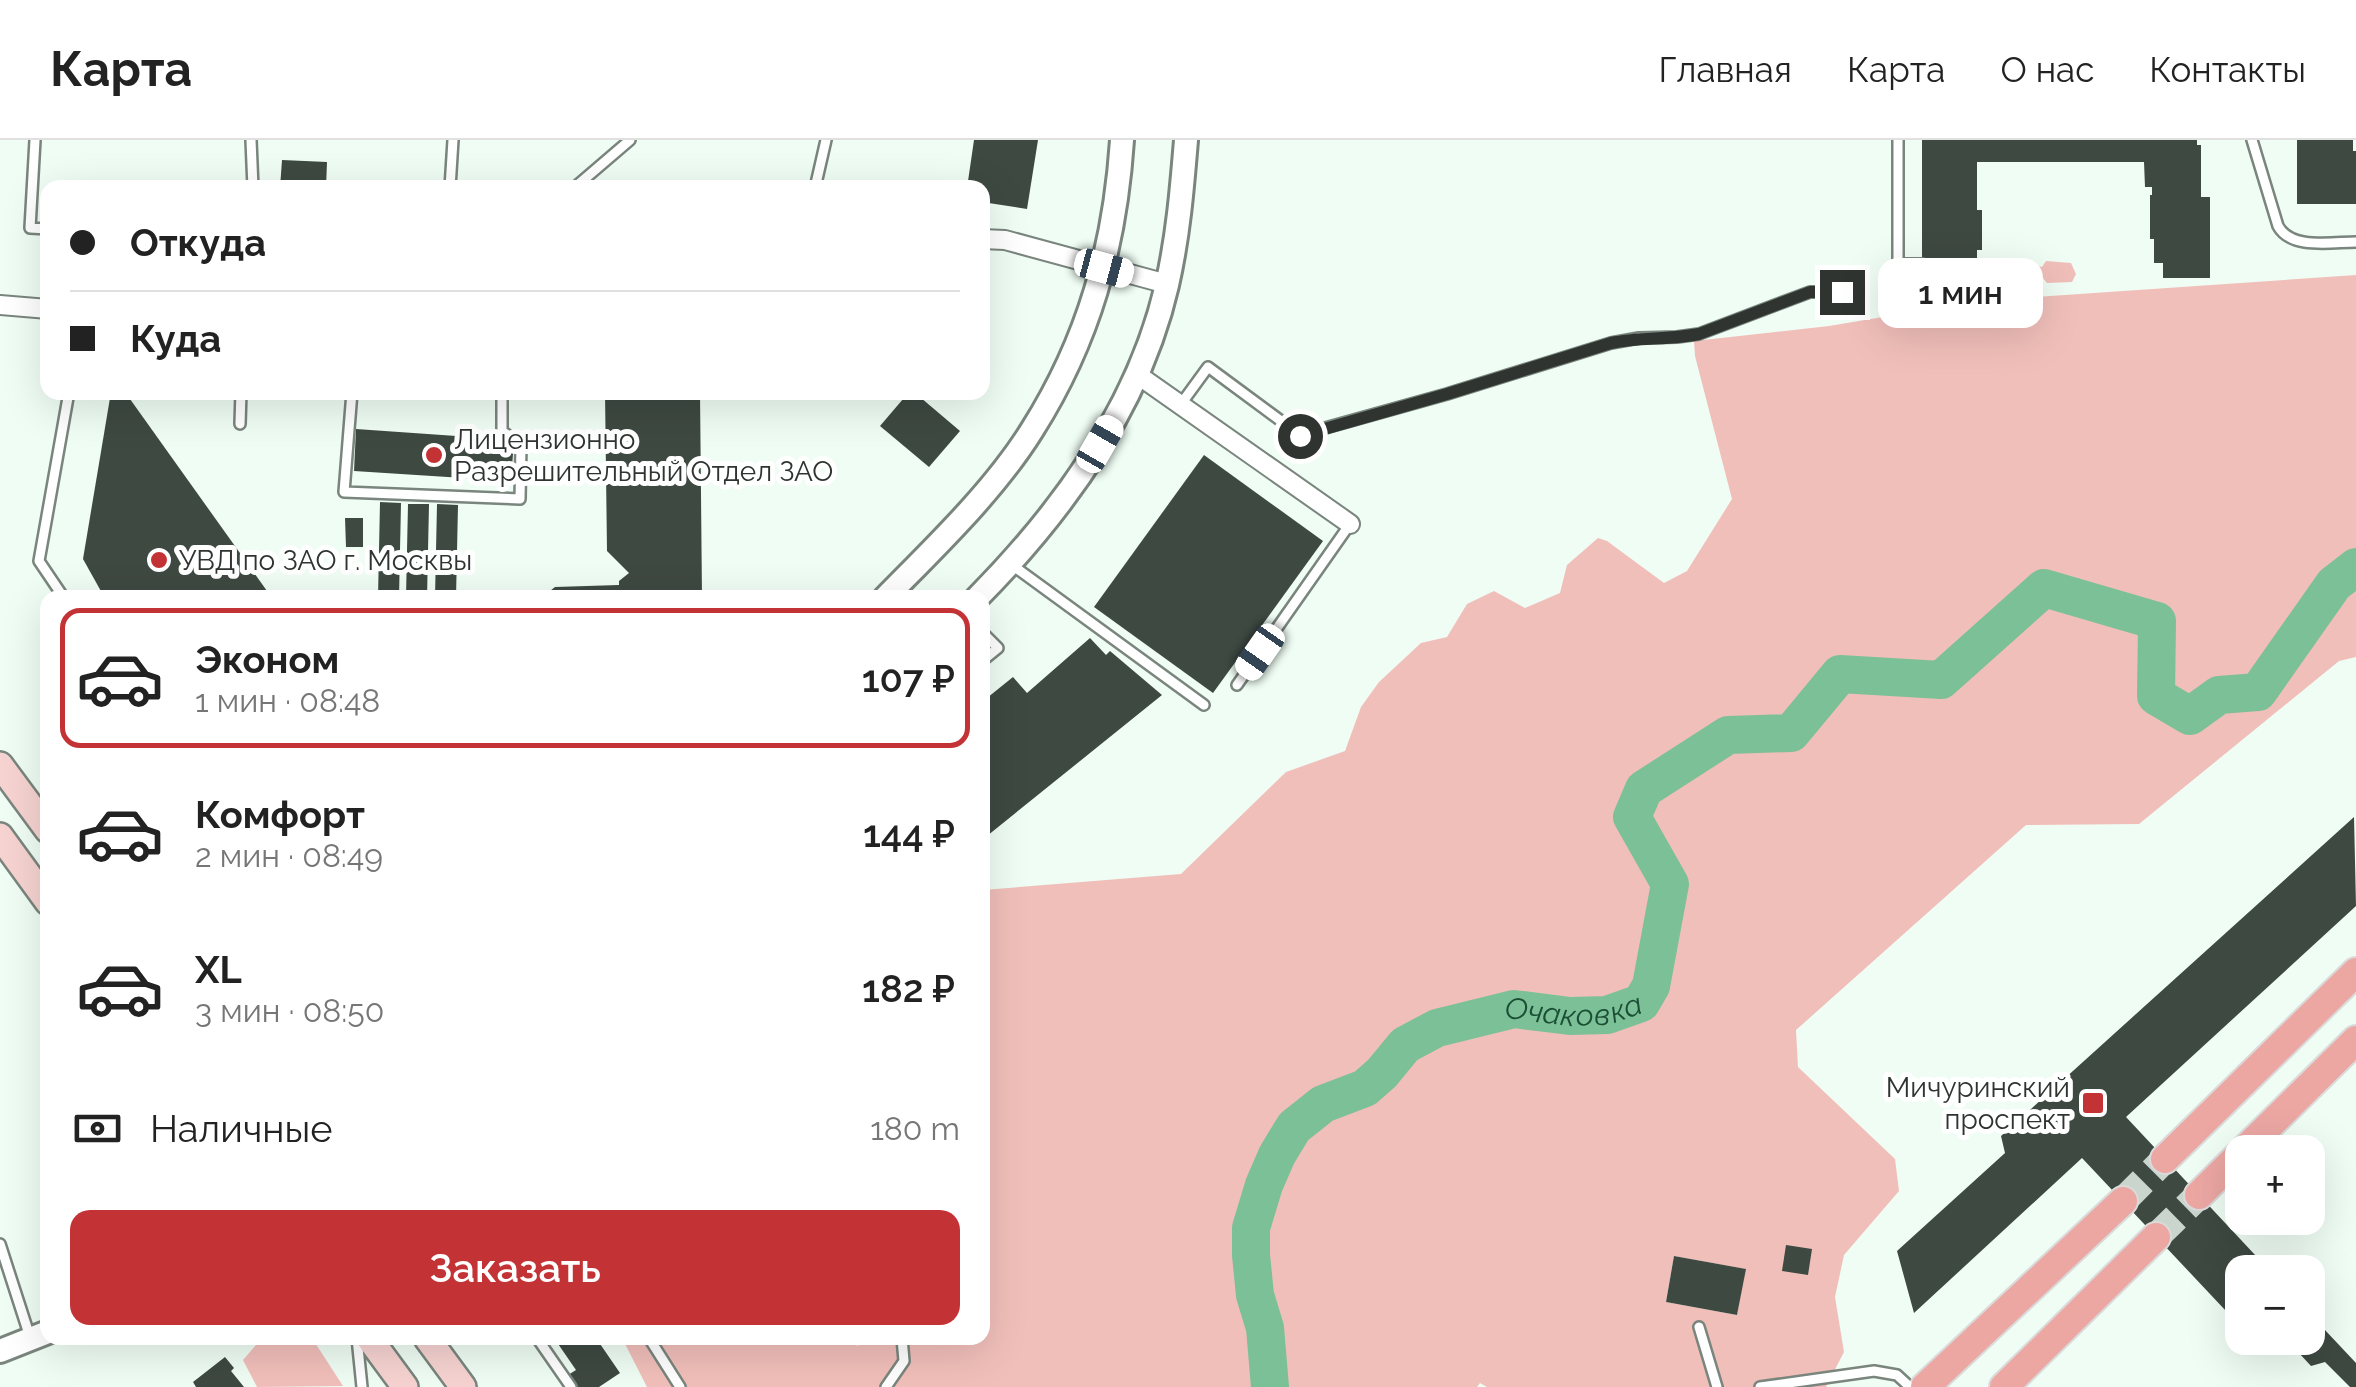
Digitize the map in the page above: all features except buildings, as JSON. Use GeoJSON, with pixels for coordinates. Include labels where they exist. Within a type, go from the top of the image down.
{"type":"FeatureCollection","features":[{"type":"Feature","properties":{"kind":"main road"},"geometry":{"type":"LineString","coordinates":[[0,765],[40,807]]}},
{"type":"Feature","properties":{"kind":"main road"},"geometry":{"type":"LineString","coordinates":[[0,836],[40,891]]}},
{"type":"Feature","properties":{"kind":"main road"},"geometry":{"type":"LineString","coordinates":[[2165,1159],[2356,972]]}},
{"type":"Feature","properties":{"kind":"main road"},"geometry":{"type":"LineString","coordinates":[[2199,1195],[2356,1040]]}},
{"type":"Feature","properties":{"kind":"main road"},"geometry":{"type":"LineString","coordinates":[[1925,1387],[2122,1201]]}},
{"type":"Feature","properties":{"kind":"main road"},"geometry":{"type":"LineString","coordinates":[[2004,1387],[2156,1237]]}},
{"type":"Feature","properties":{"kind":"main road"},"geometry":{"type":"LineString","coordinates":[[374,1345],[406,1387]]}},
{"type":"Feature","properties":{"kind":"main road"},"geometry":{"type":"LineString","coordinates":[[432,1345],[463,1387]]}},
{"type":"Feature","properties":{"kind":"street"},"geometry":{"type":"LineString","coordinates":[[892,590],[950,532],[1031,432],[1068,366],[1104,268],[1122,140]]}},
{"type":"Feature","properties":{"kind":"street"},"geometry":{"type":"LineString","coordinates":[[985,590],[1086,470],[1138,375],[1167,284],[1179,219],[1186,140]]}},
{"type":"Feature","properties":{"kind":"street"},"geometry":{"type":"LineString","coordinates":[[990,239],[1005,240],[1167,284]]}},
{"type":"Feature","properties":{"kind":"street"},"geometry":{"type":"LineString","coordinates":[[0,306],[40,308]]}},
{"type":"Feature","properties":{"kind":"street"},"geometry":{"type":"LineString","coordinates":[[1138,375],[1350,524]]}},
{"type":"Feature","properties":{"kind":"street"},"geometry":{"type":"LineString","coordinates":[[0,1351],[40,1336]]}},
{"type":"Feature","properties":{"kind":"lane"},"geometry":{"type":"LineString","coordinates":[[35,140],[30,228],[40,229]]}},
{"type":"Feature","properties":{"kind":"lane"},"geometry":{"type":"LineString","coordinates":[[251,140],[253,180]]}},
{"type":"Feature","properties":{"kind":"lane"},"geometry":{"type":"LineString","coordinates":[[450,180],[453,140]]}},
{"type":"Feature","properties":{"kind":"lane"},"geometry":{"type":"LineString","coordinates":[[583,180],[630,140]]}},
{"type":"Feature","properties":{"kind":"lane"},"geometry":{"type":"LineString","coordinates":[[817,180],[826,140]]}},
{"type":"Feature","properties":{"kind":"lane"},"geometry":{"type":"LineString","coordinates":[[1898,140],[1898,289]]}},
{"type":"Feature","properties":{"kind":"lane"},"geometry":{"type":"LineString","coordinates":[[2252,140],[2283,235],[2294,240],[2356,242]]}},
{"type":"Feature","properties":{"kind":"lane"},"geometry":{"type":"LineString","coordinates":[[1898,264],[1922,264]]}},
{"type":"Feature","properties":{"kind":"lane"},"geometry":{"type":"LineString","coordinates":[[1181,404],[1208,367],[1300,436],[1611,343],[1686,337],[1810,292],[1842,292]]}},
{"type":"Feature","properties":{"kind":"lane"},"geometry":{"type":"LineString","coordinates":[[59,590],[40,562],[68,400]]}},
{"type":"Feature","properties":{"kind":"lane"},"geometry":{"type":"LineString","coordinates":[[240,424],[241,400]]}},
{"type":"Feature","properties":{"kind":"lane"},"geometry":{"type":"LineString","coordinates":[[351,400],[344,492],[520,499],[521,444],[502,431],[502,400]]}},
{"type":"Feature","properties":{"kind":"lane"},"geometry":{"type":"LineString","coordinates":[[1237,685],[1350,524]]}},
{"type":"Feature","properties":{"kind":"lane"},"geometry":{"type":"LineString","coordinates":[[1010,564],[1204,705]]}},
{"type":"Feature","properties":{"kind":"lane"},"geometry":{"type":"LineString","coordinates":[[0,1244],[40,1336]]}},
{"type":"Feature","properties":{"kind":"lane"},"geometry":{"type":"LineString","coordinates":[[1698,1327],[1717,1387]]}},
{"type":"Feature","properties":{"kind":"lane"},"geometry":{"type":"LineString","coordinates":[[358,1345],[362,1387]]}},
{"type":"Feature","properties":{"kind":"lane"},"geometry":{"type":"LineString","coordinates":[[542,1345],[571,1387]]}},
{"type":"Feature","properties":{"kind":"lane"},"geometry":{"type":"LineString","coordinates":[[654,1345],[680,1387]]}},
{"type":"Feature","properties":{"kind":"lane"},"geometry":{"type":"LineString","coordinates":[[886,1387],[904,1361],[903,1345]]}},
{"type":"Feature","properties":{"kind":"lane"},"geometry":{"type":"LineString","coordinates":[[1760,1387],[1874,1372],[1898,1375],[1910,1387]]}},
{"type":"Feature","properties":{"kind":"shaded area"},"geometry":{"type":"Polygon","coordinates":[[[2046,261],[2071,263],[2076,274],[2072,282],[2047,283],[2043,278],[2038,284],[2014,282],[2008,265],[2042,267],[2046,261]]]}},
{"type":"Feature","properties":{"kind":"shaded area"},"geometry":{"type":"Polygon","coordinates":[[[2356,275],[2356,657],[2339,661],[2139,824],[2026,825],[1796,1030],[1798,1067],[1895,1159],[1899,1191],[1844,1255],[1835,1297],[1844,1352],[1826,1387],[1487,1387],[1480,1383],[1477,1387],[647,1387],[626,1345],[990,1345],[990,889],[1181,874],[1286,772],[1345,751],[1361,707],[1379,682],[1421,643],[1447,637],[1467,604],[1494,591],[1525,608],[1560,593],[1567,565],[1598,538],[1664,583],[1687,571],[1732,499],[1694,341],[1829,326],[1978,301],[2356,275]],[[1674,1256],[1666,1302],[1737,1315],[1745,1269],[1674,1256]]]}},
{"type":"Feature","properties":{"kind":"shaded area"},"geometry":{"type":"Polygon","coordinates":[[[256,1345],[317,1345],[343,1386],[257,1387],[243,1360],[256,1345]]]}},
{"type":"Feature","properties":{"kind":"waterway","name":"Очаковка"},"geometry":{"type":"LineString","coordinates":[[1270,1387],[1265,1328],[1255,1295],[1251,1228],[1264,1185],[1294,1127],[1323,1104],[1365,1088],[1405,1045],[1437,1028],[1514,1009],[1570,1016],[1607,1015],[1641,1003],[1651,986],[1670,884],[1632,817],[1644,789],[1728,735],[1791,733],[1840,674],[1941,680],[2044,588],[2157,621],[2156,696],[2190,716],[2219,695],[2258,692],[2334,584],[2356,567]]}},
{"type":"Feature","properties":{"kind":"tunnel"},"geometry":{"type":"LineString","coordinates":[[2123,1201],[2165,1159]]}},
{"type":"Feature","properties":{"kind":"tunnel"},"geometry":{"type":"LineString","coordinates":[[2156,1237],[2199,1195]]}},
{"type":"Feature","properties":{"kind":"place","name":"Лицензионно Разрешительный Отдел ЗАО"},"geometry":{"type":"Point","coordinates":[434,455]}},
{"type":"Feature","properties":{"kind":"place","name":"УВД по ЗАО г. Москвы"},"geometry":{"type":"Point","coordinates":[159,560]}},
{"type":"Feature","properties":{"kind":"place","name":"Мичуринский проспект"},"geometry":{"type":"Point","coordinates":[2093,1103]}},
{"type":"Feature","properties":{"kind":"route"},"geometry":{"type":"LineString","coordinates":[[1300,436],[1611,343],[1686,337],[1810,292],[1842,292]]}}]}
